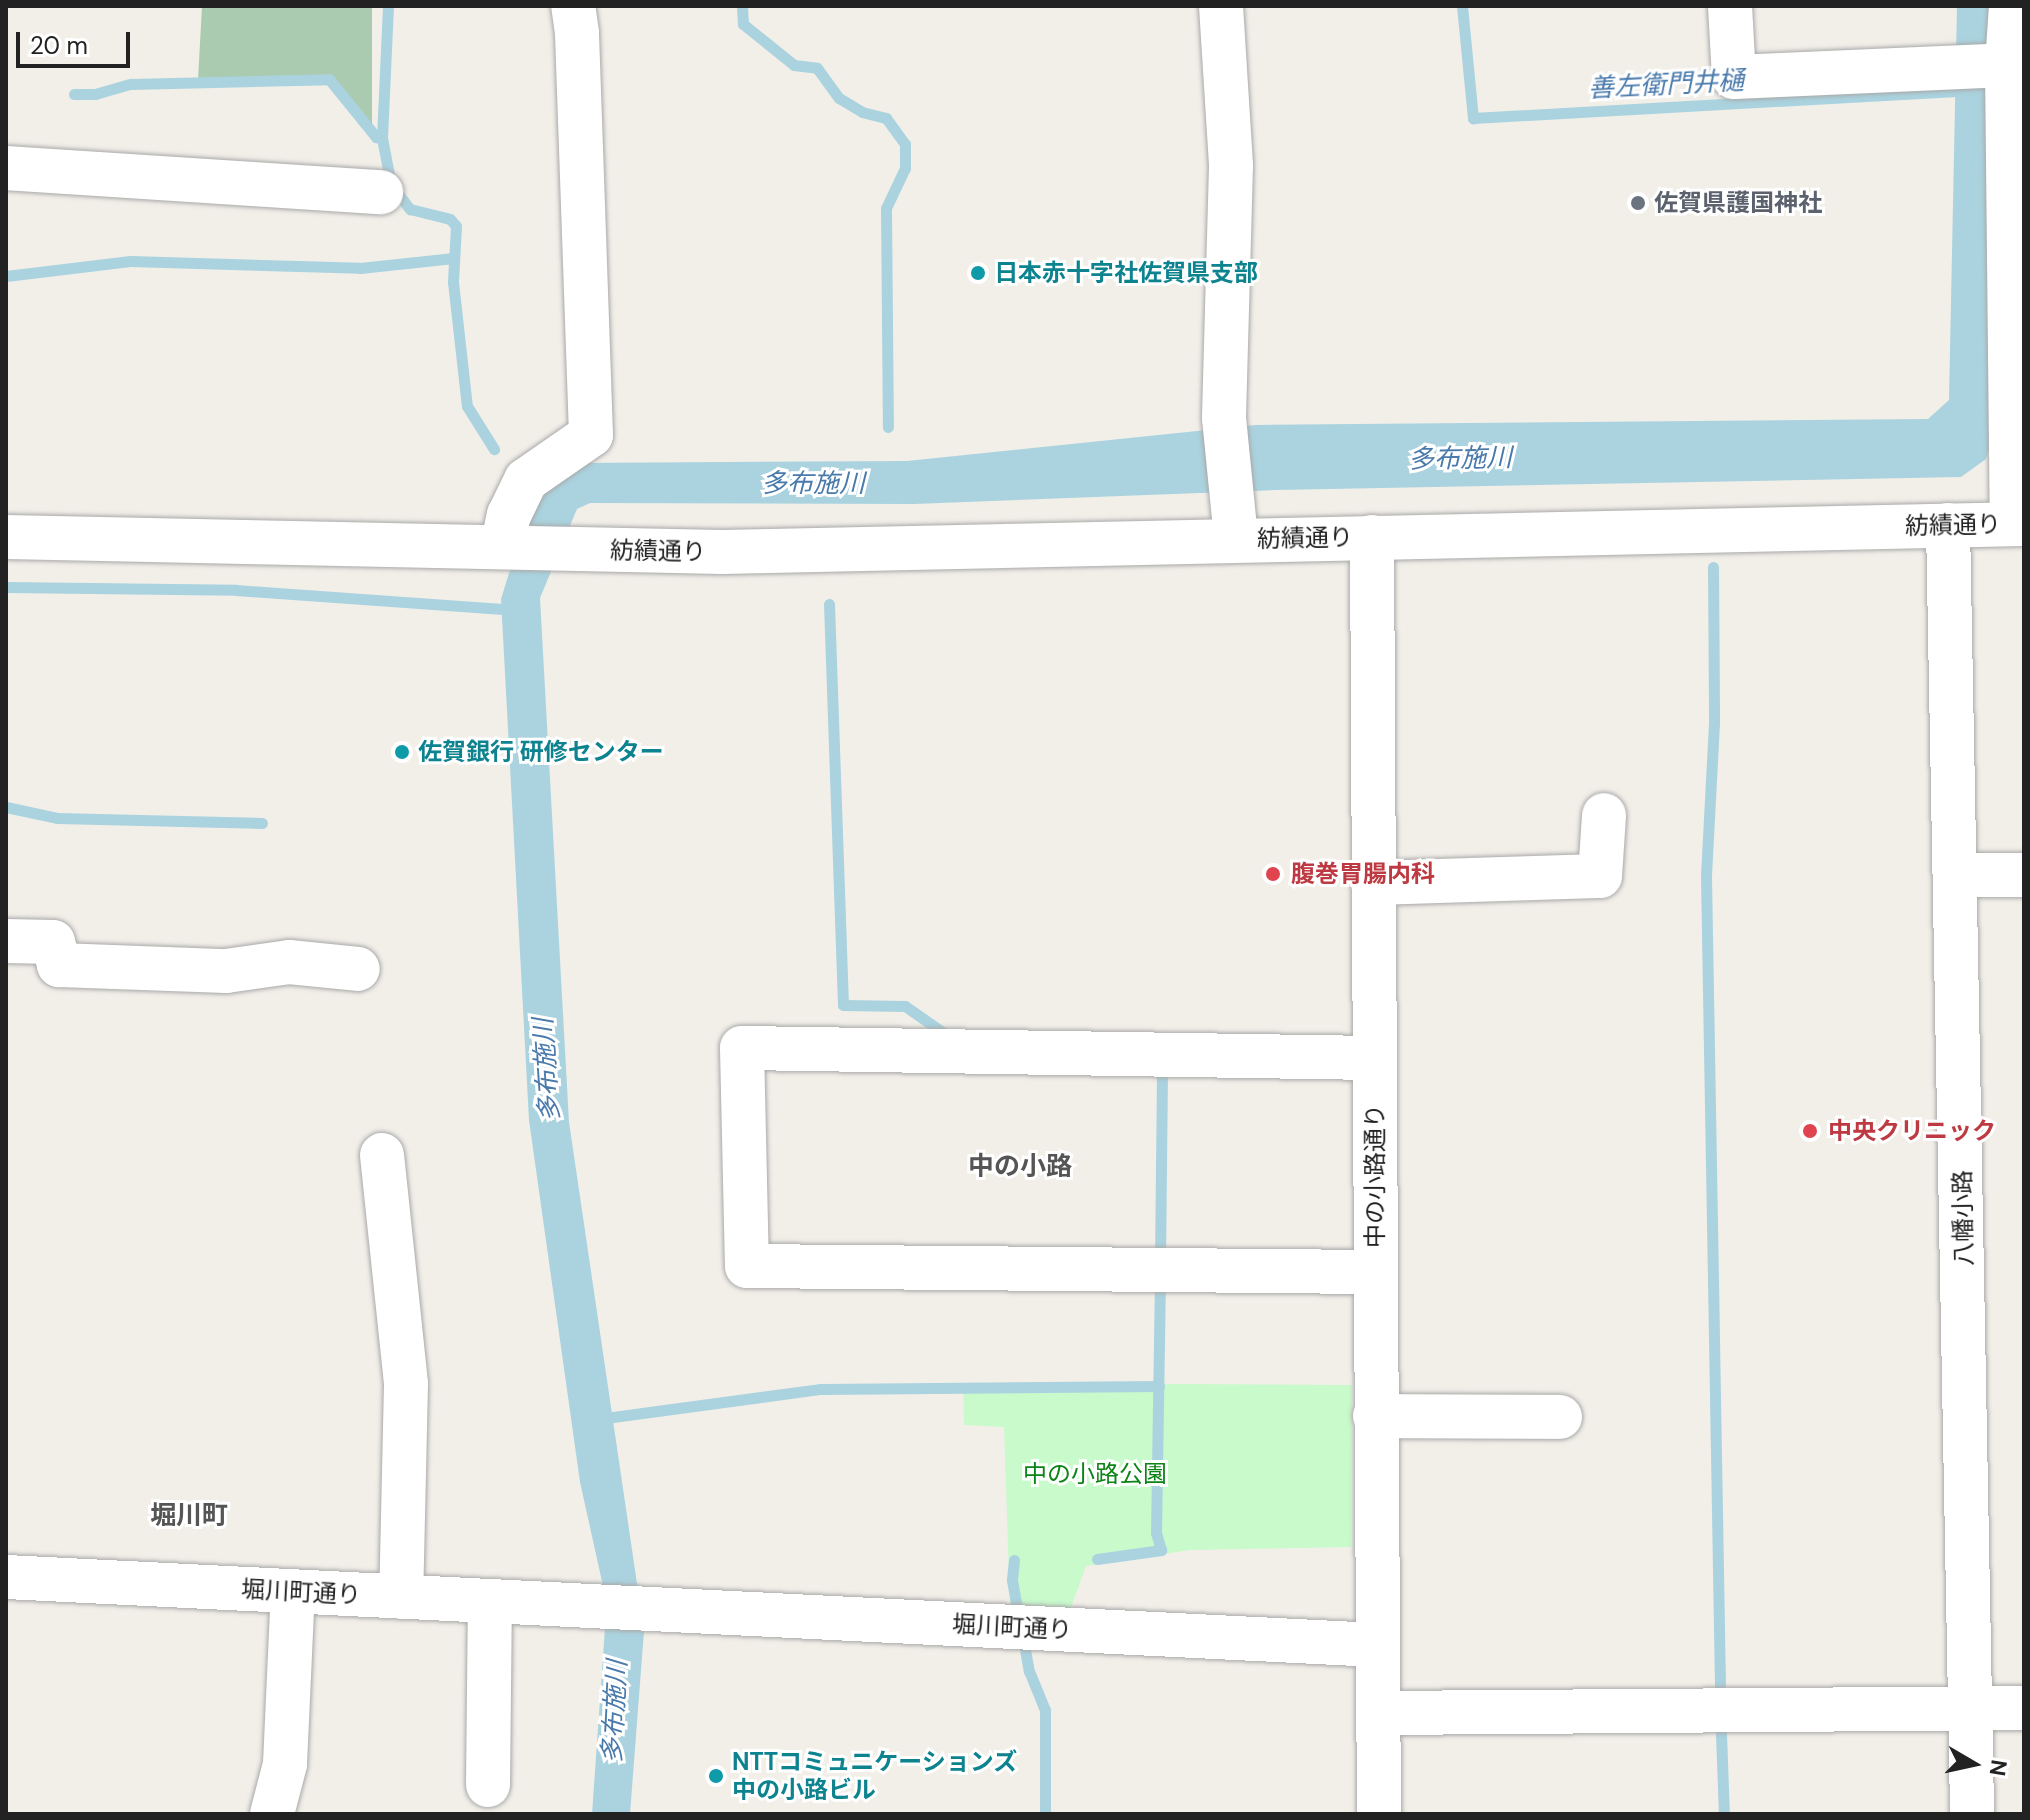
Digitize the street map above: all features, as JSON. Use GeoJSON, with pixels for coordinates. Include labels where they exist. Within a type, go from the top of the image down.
{"type":"FeatureCollection","features":[{"type":"Feature","properties":{"kind":"street"},"geometry":{"type":"LineString","coordinates":[[6,537],[502,547],[509,515],[526,480],[591,435],[577,33],[573,6]]}},
{"type":"Feature","properties":{"kind":"street"},"geometry":{"type":"LineString","coordinates":[[1221,6],[1231,166],[1224,418],[1235,519]]}},
{"type":"Feature","properties":{"kind":"street"},"geometry":{"type":"LineString","coordinates":[[1730,6],[1734,77],[2007,65]]}},
{"type":"Feature","properties":{"kind":"street"},"geometry":{"type":"LineString","coordinates":[[2011,6],[2007,65],[2018,524]]}},
{"type":"Feature","properties":{"kind":"street"},"geometry":{"type":"LineString","coordinates":[[6,168],[381,192]]}},
{"type":"Feature","properties":{"kind":"street","name":"紡績通り"},"geometry":{"type":"LineString","coordinates":[[502,547],[750,552],[1235,519],[1372,537],[2018,524]]}},
{"type":"Feature","properties":{"kind":"street","name":"八幡小路"},"geometry":{"type":"LineString","coordinates":[[1948,525],[1972,1814]]}},
{"type":"Feature","properties":{"kind":"street","name":"中の小路通り"},"geometry":{"type":"LineString","coordinates":[[1372,537],[1379,1814]]}},
{"type":"Feature","properties":{"kind":"street"},"geometry":{"type":"LineString","coordinates":[[1373,883],[1600,876],[1604,815]]}},
{"type":"Feature","properties":{"kind":"street"},"geometry":{"type":"LineString","coordinates":[[1955,875],[2024,875]]}},
{"type":"Feature","properties":{"kind":"street"},"geometry":{"type":"LineString","coordinates":[[6,941],[53,942],[59,965],[226,971],[289,962],[358,969]]}},
{"type":"Feature","properties":{"kind":"street"},"geometry":{"type":"LineString","coordinates":[[1374,1058],[742,1048],[747,1266],[1375,1272]]}},
{"type":"Feature","properties":{"kind":"street"},"geometry":{"type":"LineString","coordinates":[[382,1155],[406,1384],[401,1597]]}},
{"type":"Feature","properties":{"kind":"street"},"geometry":{"type":"LineString","coordinates":[[1375,1416],[1560,1417]]}},
{"type":"Feature","properties":{"kind":"street","name":"堀川町通り"},"geometry":{"type":"LineString","coordinates":[[6,1577],[1377,1645]]}},
{"type":"Feature","properties":{"kind":"street"},"geometry":{"type":"LineString","coordinates":[[272,1814],[285,1764],[293,1591]]}},
{"type":"Feature","properties":{"kind":"street"},"geometry":{"type":"LineString","coordinates":[[488,1785],[490,1601]]}},
{"type":"Feature","properties":{"kind":"street"},"geometry":{"type":"LineString","coordinates":[[1379,1713],[2024,1708]]}},
{"type":"Feature","properties":{"kind":"green space"},"geometry":{"type":"Polygon","coordinates":[[[202,6],[372,6],[372,127],[330,76],[198,80],[202,6]]]}},
{"type":"Feature","properties":{"kind":"green space","name":"中の小路公園"},"geometry":{"type":"Polygon","coordinates":[[[963,1383],[1352,1385],[1351,1547],[1190,1550],[1086,1566],[1070,1610],[1010,1607],[1004,1427],[964,1425],[963,1383]]]}},
{"type":"Feature","properties":{"kind":"water","name":"多布施川"},"geometry":{"type":"Polygon","coordinates":[[[1957,6],[1995,6],[1993,435],[1986,459],[1961,477],[1276,490],[914,504],[590,503],[577,509],[540,598],[569,1122],[644,1631],[630,1814],[592,1814],[605,1628],[603,1586],[580,1482],[529,1120],[501,599],[533,496],[574,463],[907,461],[1255,425],[1928,419],[1949,400],[1957,6]]]}},
{"type":"Feature","properties":{"kind":"waterway"},"geometry":{"type":"LineString","coordinates":[[388,6],[382,138],[391,185],[410,209],[450,219],[456,226],[453,282],[467,406],[494,449]]}},
{"type":"Feature","properties":{"kind":"waterway"},"geometry":{"type":"LineString","coordinates":[[742,6],[743,24],[794,65],[817,68],[839,98],[862,112],[886,118],[905,144],[905,168],[886,208],[888,427]]}},
{"type":"Feature","properties":{"kind":"waterway","name":"善左衛門井樋"},"geometry":{"type":"LineString","coordinates":[[1462,6],[1473,118],[1970,90]]}},
{"type":"Feature","properties":{"kind":"waterway"},"geometry":{"type":"LineString","coordinates":[[74,94],[95,94],[131,84],[329,79],[376,137],[382,138]]}},
{"type":"Feature","properties":{"kind":"waterway"},"geometry":{"type":"LineString","coordinates":[[6,276],[130,261],[360,268],[453,258]]}},
{"type":"Feature","properties":{"kind":"waterway"},"geometry":{"type":"LineString","coordinates":[[1713,567],[1714,723],[1706,876],[1720,1690]]}},
{"type":"Feature","properties":{"kind":"waterway"},"geometry":{"type":"LineString","coordinates":[[6,587],[236,590],[515,610]]}},
{"type":"Feature","properties":{"kind":"waterway"},"geometry":{"type":"LineString","coordinates":[[829,604],[843,1005],[905,1006],[948,1036]]}},
{"type":"Feature","properties":{"kind":"waterway"},"geometry":{"type":"LineString","coordinates":[[6,807],[57,818],[262,823]]}},
{"type":"Feature","properties":{"kind":"waterway"},"geometry":{"type":"LineString","coordinates":[[1160,1263],[1162,1064]]}},
{"type":"Feature","properties":{"kind":"waterway"},"geometry":{"type":"LineString","coordinates":[[1097,1559],[1161,1550],[1156,1533],[1160,1280]]}},
{"type":"Feature","properties":{"kind":"waterway"},"geometry":{"type":"LineString","coordinates":[[598,1419],[821,1389],[1159,1386]]}},
{"type":"Feature","properties":{"kind":"waterway"},"geometry":{"type":"LineString","coordinates":[[1014,1560],[1012,1580],[1019,1618]]}},
{"type":"Feature","properties":{"kind":"waterway"},"geometry":{"type":"LineString","coordinates":[[1023,1638],[1029,1671],[1045,1710],[1045,1814]]}},
{"type":"Feature","properties":{"kind":"waterway"},"geometry":{"type":"LineString","coordinates":[[1721,1734],[1724,1814]]}},
{"type":"Feature","properties":{"kind":"place","name":"佐賀県護国神社"},"geometry":{"type":"Point","coordinates":[1638,203]}},
{"type":"Feature","properties":{"kind":"place","name":"日本赤十字社佐賀県支部"},"geometry":{"type":"Point","coordinates":[978,273]}},
{"type":"Feature","properties":{"kind":"place","name":"佐賀銀行 研修センター"},"geometry":{"type":"Point","coordinates":[402,752]}},
{"type":"Feature","properties":{"kind":"place","name":"腹巻胃腸内科"},"geometry":{"type":"Point","coordinates":[1273,874]}},
{"type":"Feature","properties":{"kind":"place","name":"中央クリニック"},"geometry":{"type":"Point","coordinates":[1810,1131]}},
{"type":"Feature","properties":{"kind":"place","name":"NTTコミュニケーションズ 中の小路ビル"},"geometry":{"type":"Point","coordinates":[716,1776]}},
{"type":"Feature","properties":{"kind":"district","name":"中の小路"},"geometry":{"type":"Point","coordinates":[1020,1167]}},
{"type":"Feature","properties":{"kind":"district","name":"堀川町"},"geometry":{"type":"Point","coordinates":[189,1516]}}]}
